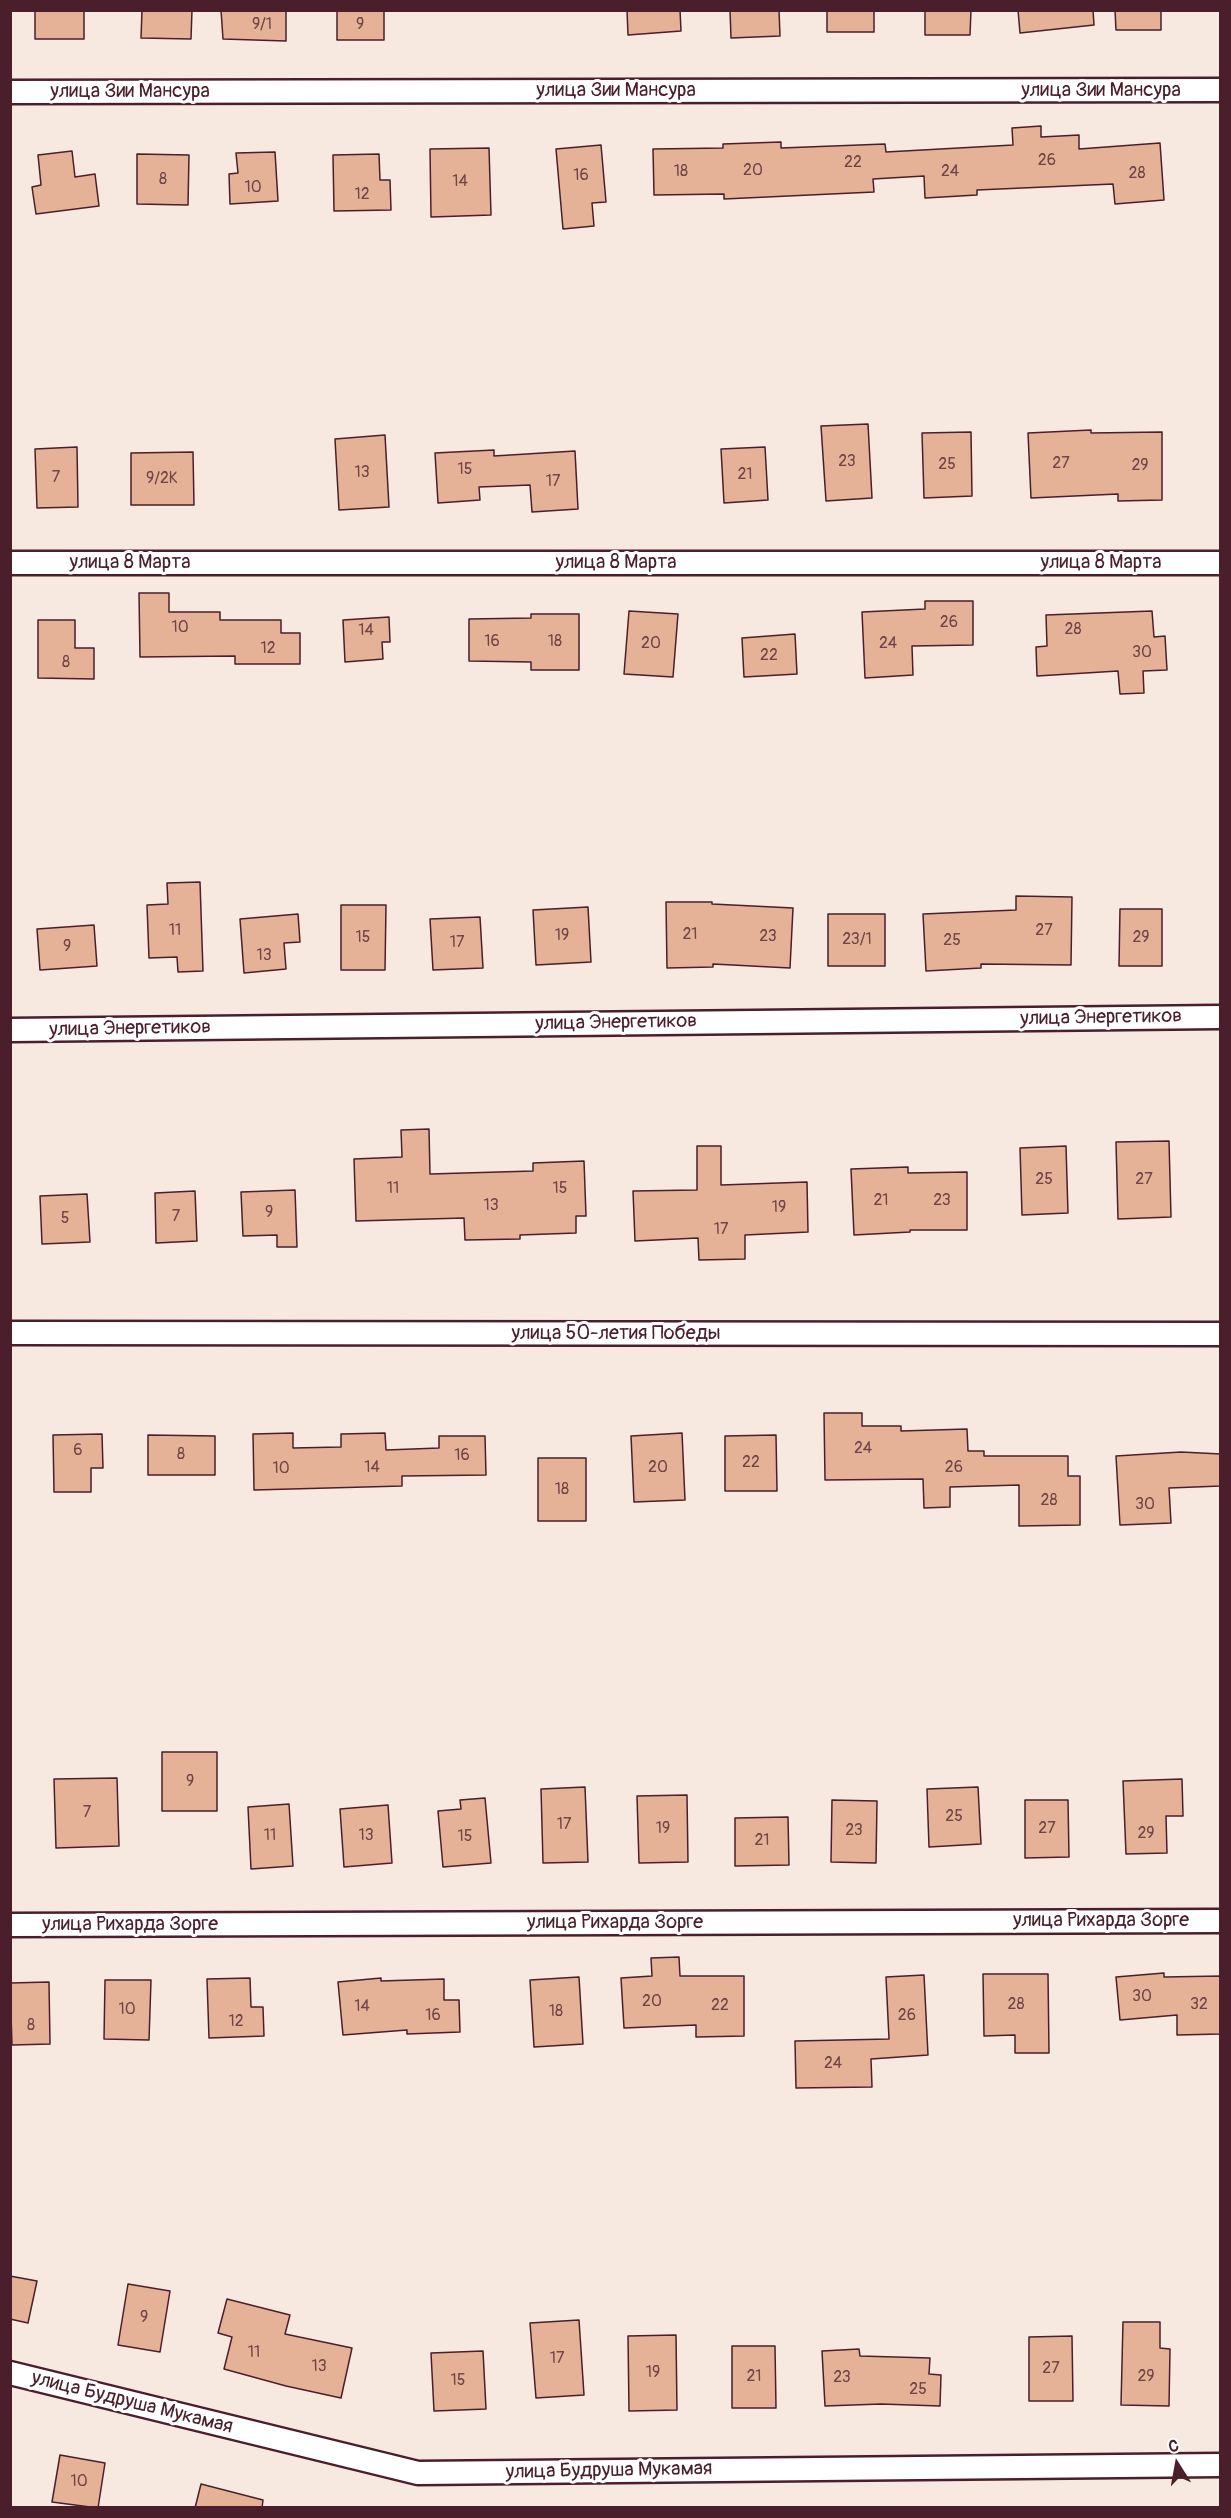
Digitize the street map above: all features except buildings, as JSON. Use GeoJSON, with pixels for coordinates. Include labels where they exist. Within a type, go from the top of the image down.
{"type":"FeatureCollection","features":[{"type":"Feature","properties":{"kind":"street","name":"улица Зии Мансура"},"geometry":{"type":"LineString","coordinates":[[10,92],[1221,90]]}},
{"type":"Feature","properties":{"kind":"street","name":"улица 8 Марта"},"geometry":{"type":"LineString","coordinates":[[10,563],[1221,563]]}},
{"type":"Feature","properties":{"kind":"street","name":"улица Энергетиков"},"geometry":{"type":"LineString","coordinates":[[10,1030],[1221,1017]]}},
{"type":"Feature","properties":{"kind":"street","name":"улица 50-летия Победы"},"geometry":{"type":"LineString","coordinates":[[10,1333],[1221,1334]]}},
{"type":"Feature","properties":{"kind":"street","name":"улица Рихарда Зорге"},"geometry":{"type":"LineString","coordinates":[[10,1925],[1221,1921]]}},
{"type":"Feature","properties":{"kind":"street","name":"улица Будруша Мукамая"},"geometry":{"type":"LineString","coordinates":[[10,2373],[418,2473],[1221,2465]]}}]}
